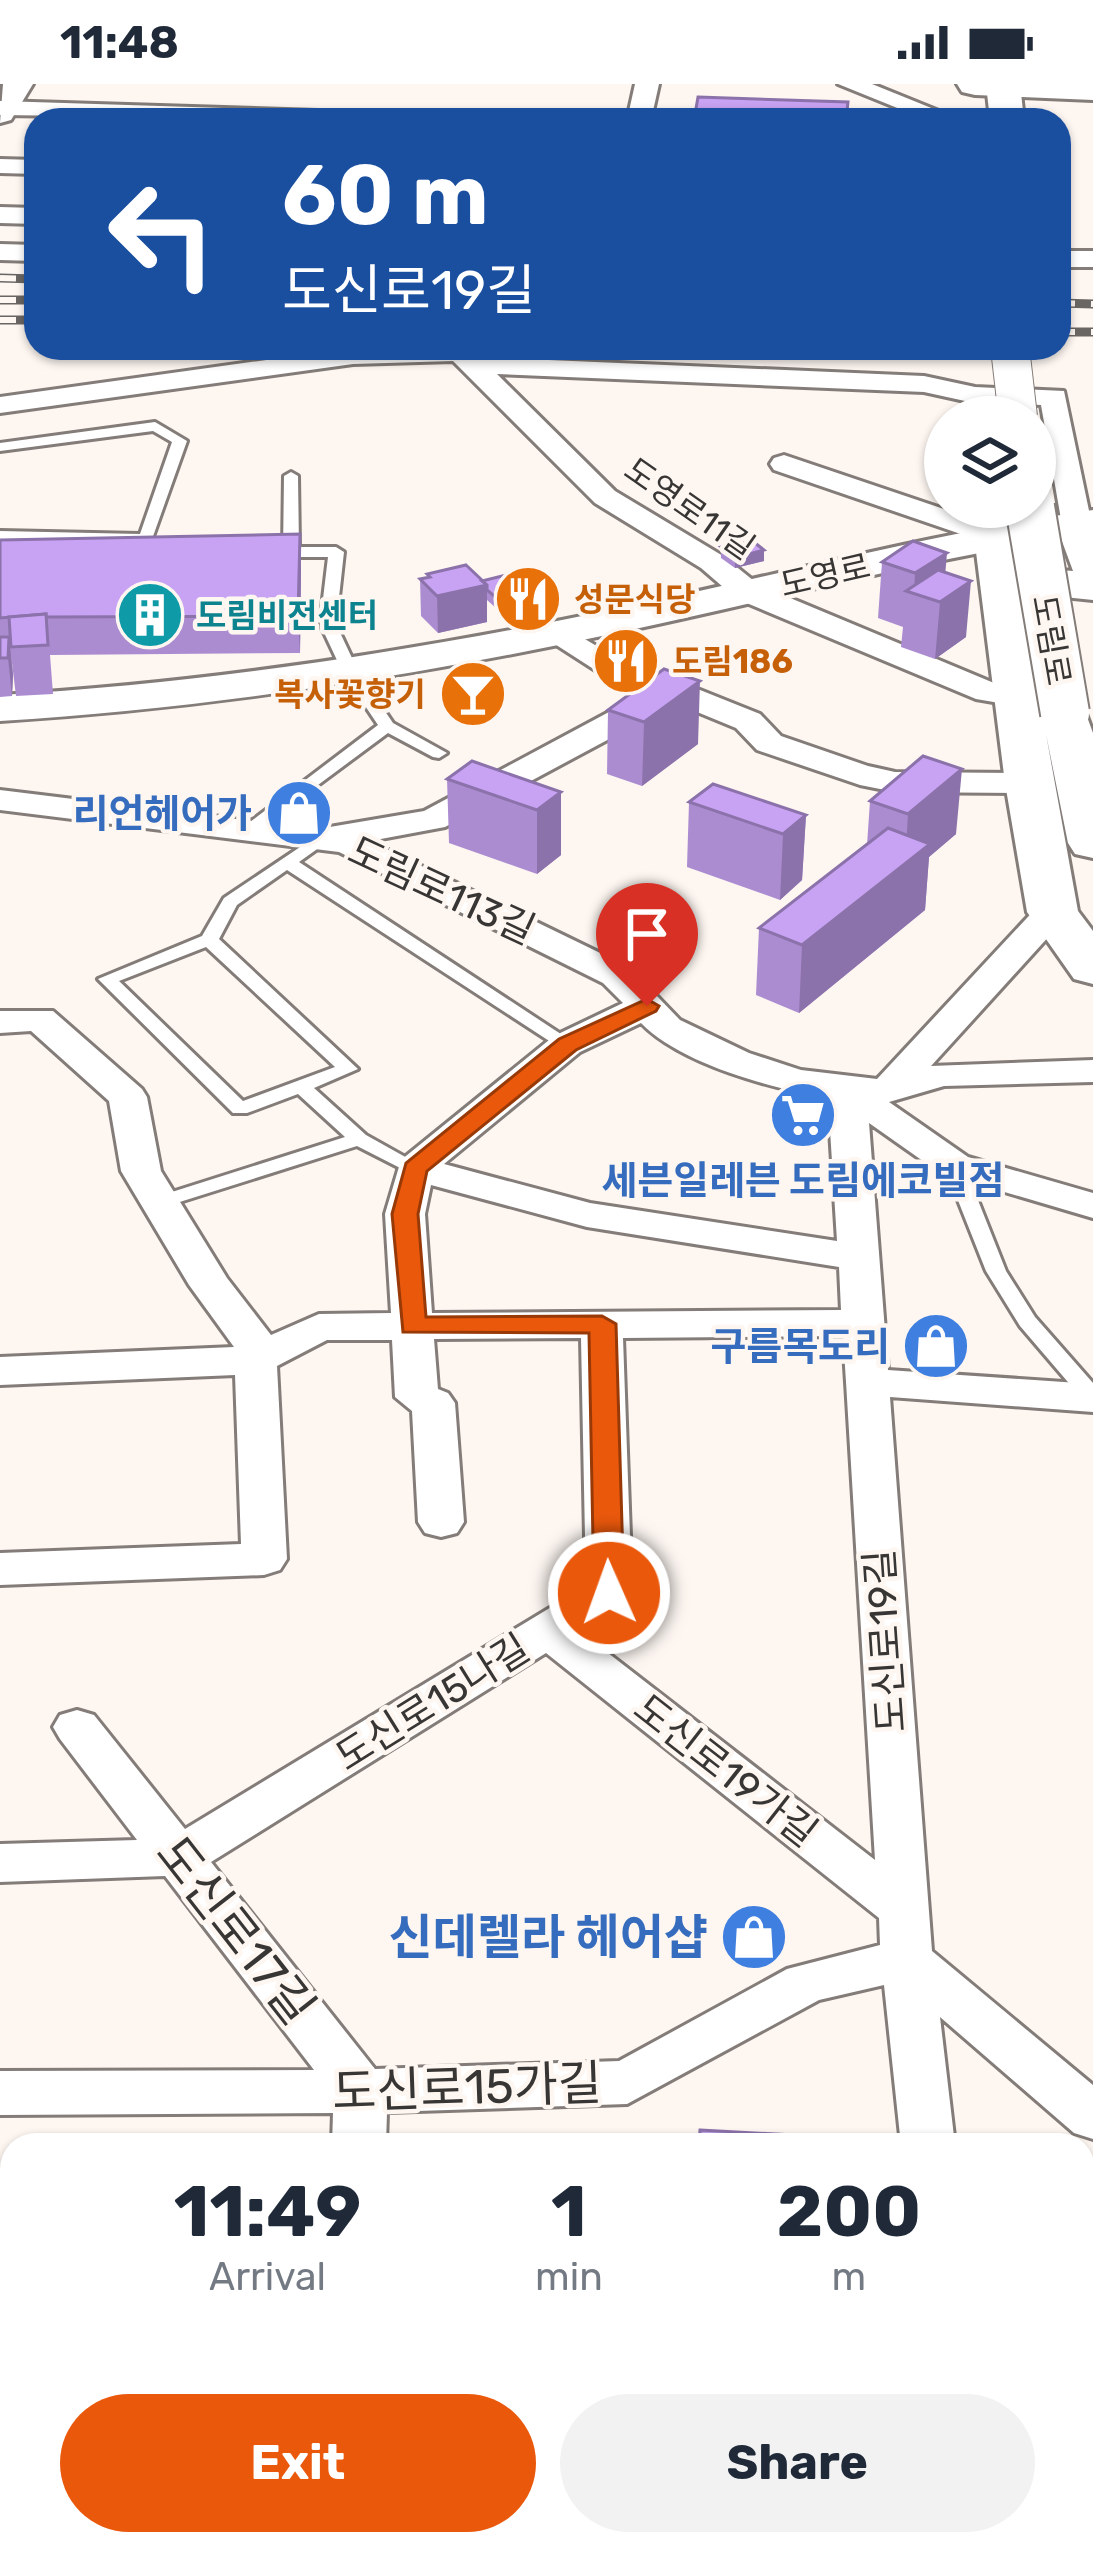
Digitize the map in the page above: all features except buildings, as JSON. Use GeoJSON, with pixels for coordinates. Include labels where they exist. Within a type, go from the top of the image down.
{"type":"FeatureCollection","features":[{"type":"Feature","properties":{"kind":"main road"},"geometry":{"type":"LineString","coordinates":[[975,84],[1093,89]]}},
{"type":"Feature","properties":{"kind":"main road"},"geometry":{"type":"LineString","coordinates":[[1011,360],[1016,396]]}},
{"type":"Feature","properties":{"kind":"main road"},"geometry":{"type":"LineString","coordinates":[[1085,523],[1093,568]]}},
{"type":"Feature","properties":{"kind":"main road"},"geometry":{"type":"LineString","coordinates":[[1005,528],[1002,585],[1029,783],[1053,912],[1093,968]]}},
{"type":"Feature","properties":{"kind":"main road","name":"도림로"},"geometry":{"type":"LineString","coordinates":[[1008,528],[1065,713],[1093,843]]}},
{"type":"Feature","properties":{"kind":"main road"},"geometry":{"type":"LineString","coordinates":[[1002,585],[1032,578],[1093,587]]}},
{"type":"Feature","properties":{"kind":"street"},"geometry":{"type":"LineString","coordinates":[[850,84],[918,108]]}},
{"type":"Feature","properties":{"kind":"street"},"geometry":{"type":"LineString","coordinates":[[959,108],[964,100],[1003,84]]}},
{"type":"Feature","properties":{"kind":"street"},"geometry":{"type":"LineString","coordinates":[[5,103],[174,108]]}},
{"type":"Feature","properties":{"kind":"street"},"geometry":{"type":"LineString","coordinates":[[0,405],[323,360]]}},
{"type":"Feature","properties":{"kind":"street"},"geometry":{"type":"LineString","coordinates":[[469,360],[476,365],[923,384],[949,396]]}},
{"type":"Feature","properties":{"kind":"street","name":"도영로11길"},"geometry":{"type":"LineString","coordinates":[[476,365],[605,497],[712,562],[748,592],[776,599],[987,692],[1017,696]]}},
{"type":"Feature","properties":{"kind":"street"},"geometry":{"type":"LineString","coordinates":[[1056,406],[1085,523]]}},
{"type":"Feature","properties":{"kind":"street"},"geometry":{"type":"LineString","coordinates":[[784,464],[924,498]]}},
{"type":"Feature","properties":{"kind":"street","name":"도영로"},"geometry":{"type":"LineString","coordinates":[[0,708],[147,699],[351,673],[748,592],[967,528]]}},
{"type":"Feature","properties":{"kind":"street"},"geometry":{"type":"LineString","coordinates":[[558,632],[660,698]]}},
{"type":"Feature","properties":{"kind":"street"},"geometry":{"type":"LineString","coordinates":[[320,838],[433,820],[660,698],[689,697],[748,722],[769,743],[860,775],[895,782],[1029,783]]}},
{"type":"Feature","properties":{"kind":"street","name":"도림로113길"},"geometry":{"type":"LineString","coordinates":[[0,800],[347,842],[616,976],[667,1028],[736,1061],[867,1090]]}},
{"type":"Feature","properties":{"kind":"street"},"geometry":{"type":"LineString","coordinates":[[867,1090],[1053,912]]}},
{"type":"Feature","properties":{"kind":"street"},"geometry":{"type":"LineString","coordinates":[[441,1522],[433,1403],[417,1396],[405,1214],[415,1168],[567,1044],[647,1006]]}},
{"type":"Feature","properties":{"kind":"street"},"geometry":{"type":"LineString","coordinates":[[0,1022],[40,1019],[128,1097],[141,1171],[210,1285],[255,1342],[264,1559],[0,1570]]}},
{"type":"Feature","properties":{"kind":"street"},"geometry":{"type":"LineString","coordinates":[[867,1090],[942,1075],[1093,1071]]}},
{"type":"Feature","properties":{"kind":"street"},"geometry":{"type":"LineString","coordinates":[[867,1090],[954,1166],[1093,1206]]}},
{"type":"Feature","properties":{"kind":"street","name":"도신로19길"},"geometry":{"type":"LineString","coordinates":[[867,1090],[858,1258],[905,1935],[927,2133]]}},
{"type":"Feature","properties":{"kind":"street"},"geometry":{"type":"LineString","coordinates":[[415,1168],[586,1216],[858,1258]]}},
{"type":"Feature","properties":{"kind":"street"},"geometry":{"type":"LineString","coordinates":[[0,1371],[256,1360],[319,1327],[863,1323]]}},
{"type":"Feature","properties":{"kind":"street","name":"도신로15나길"},"geometry":{"type":"LineString","coordinates":[[0,1863],[179,1857],[609,1593],[602,1324]]}},
{"type":"Feature","properties":{"kind":"street"},"geometry":{"type":"LineString","coordinates":[[867,1382],[1093,1397]]}},
{"type":"Feature","properties":{"kind":"street","name":"도신로19가길"},"geometry":{"type":"LineString","coordinates":[[548,1630],[905,1935]]}},
{"type":"Feature","properties":{"kind":"street","name":"도신로17길"},"geometry":{"type":"LineString","coordinates":[[77,1726],[361,2091]]}},
{"type":"Feature","properties":{"kind":"street"},"geometry":{"type":"LineString","coordinates":[[905,1935],[1093,2117]]}},
{"type":"Feature","properties":{"kind":"street","name":"도신로15가길"},"geometry":{"type":"LineString","coordinates":[[0,2093],[361,2091],[627,2082],[805,1983],[905,1935]]}},
{"type":"Feature","properties":{"kind":"street"},"geometry":{"type":"LineString","coordinates":[[359,2133],[361,2091]]}},
{"type":"Feature","properties":{"kind":"lane"},"geometry":{"type":"LineString","coordinates":[[0,447],[155,426],[180,441],[146,539],[0,536]]}},
{"type":"Feature","properties":{"kind":"lane"},"geometry":{"type":"LineString","coordinates":[[291,476],[291,552],[336,552],[328,624],[351,673],[387,726],[440,753]]}},
{"type":"Feature","properties":{"kind":"lane"},"geometry":{"type":"LineString","coordinates":[[251,829],[387,726]]}},
{"type":"Feature","properties":{"kind":"lane"},"geometry":{"type":"LineString","coordinates":[[209,940],[348,1069],[240,1109],[107,980],[209,940],[230,902],[320,838]]}},
{"type":"Feature","properties":{"kind":"lane"},"geometry":{"type":"LineString","coordinates":[[287,862],[567,1044]]}},
{"type":"Feature","properties":{"kind":"lane"},"geometry":{"type":"LineString","coordinates":[[301,1087],[358,1138],[415,1168]]}},
{"type":"Feature","properties":{"kind":"lane"},"geometry":{"type":"LineString","coordinates":[[160,1202],[358,1138]]}},
{"type":"Feature","properties":{"kind":"lane"},"geometry":{"type":"LineString","coordinates":[[954,1166],[996,1271],[1027,1321],[1093,1397]]}},
{"type":"Feature","properties":{"kind":"railway"},"geometry":{"type":"LineString","coordinates":[[0,278],[24,279]]}},
{"type":"Feature","properties":{"kind":"railway"},"geometry":{"type":"LineString","coordinates":[[0,300],[24,300]]}},
{"type":"Feature","properties":{"kind":"railway"},"geometry":{"type":"LineString","coordinates":[[1071,303],[1093,304]]}},
{"type":"Feature","properties":{"kind":"railway"},"geometry":{"type":"LineString","coordinates":[[0,320],[24,320]]}},
{"type":"Feature","properties":{"kind":"railway"},"geometry":{"type":"LineString","coordinates":[[1071,332],[1093,332]]}},
{"type":"Feature","properties":{"kind":"place","name":"성문식당"},"geometry":{"type":"Point","coordinates":[528,599]}},
{"type":"Feature","properties":{"kind":"place","name":"도림비전센터"},"geometry":{"type":"Point","coordinates":[150,615]}},
{"type":"Feature","properties":{"kind":"place","name":"도림186"},"geometry":{"type":"Point","coordinates":[626,661]}},
{"type":"Feature","properties":{"kind":"place","name":"복사꽃향기"},"geometry":{"type":"Point","coordinates":[473,694]}},
{"type":"Feature","properties":{"kind":"place","name":"리언헤어가"},"geometry":{"type":"Point","coordinates":[299,813]}},
{"type":"Feature","properties":{"kind":"place","name":"세븐일레븐 도림에코빌점"},"geometry":{"type":"Point","coordinates":[803,1115]}},
{"type":"Feature","properties":{"kind":"place","name":"구름목도리"},"geometry":{"type":"Point","coordinates":[936,1346]}},
{"type":"Feature","properties":{"kind":"place","name":"신데렐라 헤어샵"},"geometry":{"type":"Point","coordinates":[754,1937]}},
{"type":"Feature","properties":{"kind":"route"},"geometry":{"type":"LineString","coordinates":[[609,1593],[602,1324],[412,1326],[405,1214],[415,1168],[567,1044],[647,1006]]}}]}
